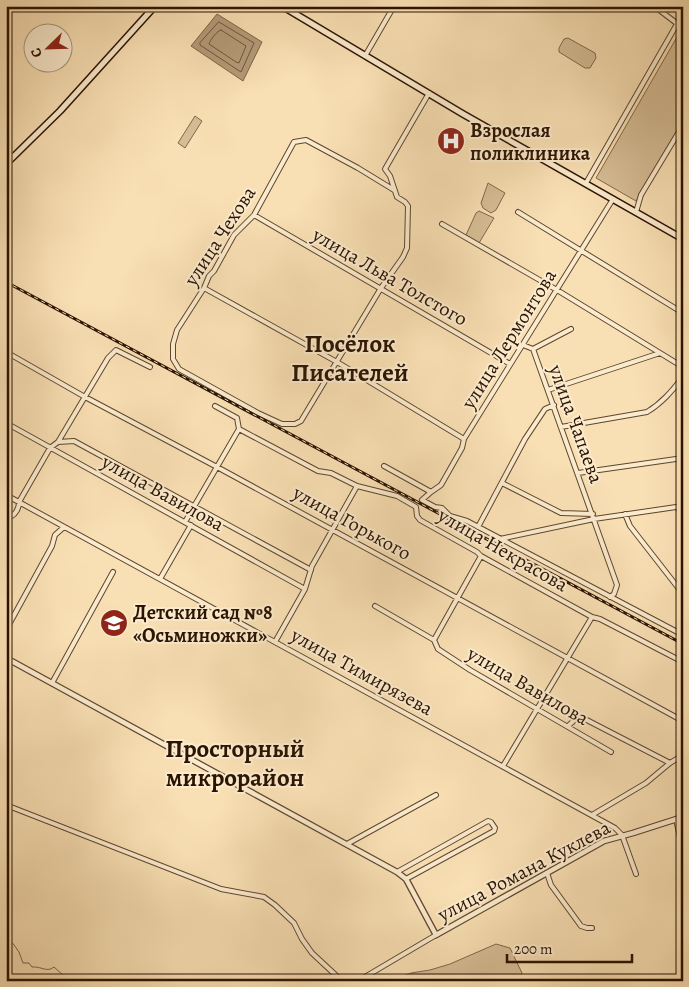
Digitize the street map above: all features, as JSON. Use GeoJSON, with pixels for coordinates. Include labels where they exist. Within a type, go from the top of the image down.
{"type":"FeatureCollection","features":[{"type":"Feature","properties":{"kind":"main road"},"geometry":{"type":"LineString","coordinates":[[6,164],[60,111],[155,6]]}},
{"type":"Feature","properties":{"kind":"main road"},"geometry":{"type":"LineString","coordinates":[[282,6],[329,32],[429,94],[683,239]]}},
{"type":"Feature","properties":{"kind":"street"},"geometry":{"type":"LineString","coordinates":[[365,56],[394,6]]}},
{"type":"Feature","properties":{"kind":"street"},"geometry":{"type":"LineString","coordinates":[[654,6],[683,28]]}},
{"type":"Feature","properties":{"kind":"street"},"geometry":{"type":"LineString","coordinates":[[586,183],[677,24]]}},
{"type":"Feature","properties":{"kind":"street"},"geometry":{"type":"LineString","coordinates":[[394,190],[381,181],[385,169],[429,94]]}},
{"type":"Feature","properties":{"kind":"street"},"geometry":{"type":"LineString","coordinates":[[636,212],[641,195],[683,125]]}},
{"type":"Feature","properties":{"kind":"street","name":"улица Чехова"},"geometry":{"type":"LineString","coordinates":[[337,362],[302,421],[294,424],[282,424],[258,413],[179,369],[173,359],[173,344],[177,330],[204,288],[209,276],[214,271],[234,235],[254,215],[294,142],[306,140],[381,181]]}},
{"type":"Feature","properties":{"kind":"street"},"geometry":{"type":"LineString","coordinates":[[337,362],[407,248],[408,206],[397,197],[390,176],[385,169]]}},
{"type":"Feature","properties":{"kind":"street","name":"улица Лермонтова"},"geometry":{"type":"LineString","coordinates":[[431,492],[441,485],[462,448],[464,439],[582,252],[613,199]]}},
{"type":"Feature","properties":{"kind":"street"},"geometry":{"type":"LineString","coordinates":[[518,212],[683,313]]}},
{"type":"Feature","properties":{"kind":"street","name":"улица Льва Толстого"},"geometry":{"type":"LineString","coordinates":[[254,215],[510,364]]}},
{"type":"Feature","properties":{"kind":"street"},"geometry":{"type":"LineString","coordinates":[[442,224],[557,290],[683,367]]}},
{"type":"Feature","properties":{"kind":"street"},"geometry":{"type":"LineString","coordinates":[[204,288],[337,362],[464,439]]}},
{"type":"Feature","properties":{"kind":"street"},"geometry":{"type":"LineString","coordinates":[[533,349],[571,329]]}},
{"type":"Feature","properties":{"kind":"street","name":"улица Чапаева"},"geometry":{"type":"LineString","coordinates":[[523,345],[533,349],[617,585],[614,594],[610,598]]}},
{"type":"Feature","properties":{"kind":"street"},"geometry":{"type":"LineString","coordinates":[[6,519],[12,517],[16,512],[19,506],[18,502],[50,448],[58,442],[108,358],[116,350],[150,367]]}},
{"type":"Feature","properties":{"kind":"street","name":"улица Горького"},"geometry":{"type":"LineString","coordinates":[[6,352],[85,397],[683,721]]}},
{"type":"Feature","properties":{"kind":"street"},"geometry":{"type":"LineString","coordinates":[[548,390],[660,353]]}},
{"type":"Feature","properties":{"kind":"street"},"geometry":{"type":"LineString","coordinates":[[561,428],[647,412],[658,406],[683,377]]}},
{"type":"Feature","properties":{"kind":"street"},"geometry":{"type":"LineString","coordinates":[[478,527],[525,440],[545,409],[554,405]]}},
{"type":"Feature","properties":{"kind":"street","name":"улица Некрасова"},"geometry":{"type":"LineString","coordinates":[[214,406],[237,418],[239,429],[318,471],[331,472],[357,486],[398,496],[416,507],[417,516],[420,520],[481,556],[592,617],[600,619],[683,662]]}},
{"type":"Feature","properties":{"kind":"street","name":"улица Вавилова"},"geometry":{"type":"LineString","coordinates":[[6,423],[305,589]]}},
{"type":"Feature","properties":{"kind":"street"},"geometry":{"type":"LineString","coordinates":[[185,522],[239,429]]}},
{"type":"Feature","properties":{"kind":"street"},"geometry":{"type":"LineString","coordinates":[[58,442],[74,441],[311,570]]}},
{"type":"Feature","properties":{"kind":"street"},"geometry":{"type":"LineString","coordinates":[[578,473],[683,458]]}},
{"type":"Feature","properties":{"kind":"street"},"geometry":{"type":"LineString","coordinates":[[384,466],[431,492],[422,500],[435,507],[442,508],[450,516],[467,521],[683,635]]}},
{"type":"Feature","properties":{"kind":"street"},"geometry":{"type":"LineString","coordinates":[[502,483],[561,513],[593,516],[680,507],[683,518]]}},
{"type":"Feature","properties":{"kind":"street"},"geometry":{"type":"LineString","coordinates":[[274,642],[305,589],[311,570],[357,486]]}},
{"type":"Feature","properties":{"kind":"street","name":"улица Тимирязева"},"geometry":{"type":"LineString","coordinates":[[6,495],[592,815],[615,828],[622,835]]}},
{"type":"Feature","properties":{"kind":"street"},"geometry":{"type":"LineString","coordinates":[[625,514],[630,526],[683,594]]}},
{"type":"Feature","properties":{"kind":"street"},"geometry":{"type":"LineString","coordinates":[[500,538],[593,516]]}},
{"type":"Feature","properties":{"kind":"street"},"geometry":{"type":"LineString","coordinates":[[160,579],[191,525]]}},
{"type":"Feature","properties":{"kind":"street"},"geometry":{"type":"LineString","coordinates":[[6,630],[52,546],[55,536],[64,527]]}},
{"type":"Feature","properties":{"kind":"street"},"geometry":{"type":"LineString","coordinates":[[434,640],[459,599],[481,556]]}},
{"type":"Feature","properties":{"kind":"street"},"geometry":{"type":"LineString","coordinates":[[52,683],[113,572]]}},
{"type":"Feature","properties":{"kind":"street","name":"улица Вавилова"},"geometry":{"type":"LineString","coordinates":[[375,606],[434,640],[438,650],[470,670],[611,752]]}},
{"type":"Feature","properties":{"kind":"street"},"geometry":{"type":"LineString","coordinates":[[503,766],[592,617]]}},
{"type":"Feature","properties":{"kind":"street"},"geometry":{"type":"LineString","coordinates":[[6,658],[347,844],[406,879],[436,935],[358,981]]}},
{"type":"Feature","properties":{"kind":"street"},"geometry":{"type":"LineString","coordinates":[[568,726],[579,716],[670,763]]}},
{"type":"Feature","properties":{"kind":"street"},"geometry":{"type":"LineString","coordinates":[[592,815],[646,783],[683,755]]}},
{"type":"Feature","properties":{"kind":"street"},"geometry":{"type":"LineString","coordinates":[[347,844],[436,795]]}},
{"type":"Feature","properties":{"kind":"street"},"geometry":{"type":"LineString","coordinates":[[6,805],[222,889],[264,897],[294,924],[312,953],[342,981]]}},
{"type":"Feature","properties":{"kind":"street","name":"улица Романа Куклева"},"geometry":{"type":"LineString","coordinates":[[436,935],[604,841],[622,835],[633,834],[683,817]]}},
{"type":"Feature","properties":{"kind":"street"},"geometry":{"type":"LineString","coordinates":[[676,819],[683,851]]}},
{"type":"Feature","properties":{"kind":"street"},"geometry":{"type":"LineString","coordinates":[[397,872],[488,821],[495,828],[494,831],[406,879]]}},
{"type":"Feature","properties":{"kind":"street"},"geometry":{"type":"LineString","coordinates":[[475,828],[481,838]]}},
{"type":"Feature","properties":{"kind":"street"},"geometry":{"type":"LineString","coordinates":[[622,835],[636,874]]}},
{"type":"Feature","properties":{"kind":"street"},"geometry":{"type":"LineString","coordinates":[[449,843],[454,853]]}},
{"type":"Feature","properties":{"kind":"street"},"geometry":{"type":"LineString","coordinates":[[424,857],[429,867]]}},
{"type":"Feature","properties":{"kind":"street"},"geometry":{"type":"LineString","coordinates":[[547,873],[551,886],[581,926],[592,928]]}},
{"type":"Feature","properties":{"kind":"shaded area"},"geometry":{"type":"Polygon","coordinates":[[[677,37],[683,40],[683,120],[636,201],[596,178],[677,37]]]}},
{"type":"Feature","properties":{"kind":"shaded area"},"geometry":{"type":"Polygon","coordinates":[[[568,38],[595,53],[596,58],[590,68],[585,68],[559,52],[564,39],[568,38]]]}},
{"type":"Feature","properties":{"kind":"shaded area"},"geometry":{"type":"Polygon","coordinates":[[[195,116],[202,121],[185,148],[178,143],[195,116]]]}},
{"type":"Feature","properties":{"kind":"shaded area"},"geometry":{"type":"Polygon","coordinates":[[[488,183],[505,193],[496,210],[491,213],[483,208],[481,203],[488,183]]]}},
{"type":"Feature","properties":{"kind":"shaded area"},"geometry":{"type":"Polygon","coordinates":[[[479,211],[494,218],[479,243],[466,235],[476,213],[479,211]]]}},
{"type":"Feature","properties":{"kind":"shaded area"},"geometry":{"type":"Polygon","coordinates":[[[496,944],[510,948],[522,973],[520,981],[391,981],[411,973],[450,964],[496,944]]]}},
{"type":"Feature","properties":{"kind":"water"},"geometry":{"type":"Polygon","coordinates":[[[217,14],[262,42],[243,81],[191,46],[217,14]]]}},
{"type":"Feature","properties":{"kind":"waterway"},"geometry":{"type":"LineString","coordinates":[[6,939],[9,938],[19,952],[23,963],[29,963],[32,967],[46,969],[54,967],[64,976],[66,981]]}},
{"type":"Feature","properties":{"kind":"railway"},"geometry":{"type":"LineString","coordinates":[[6,282],[683,644]]}},
{"type":"Feature","properties":{"kind":"place","name":"Взрослая поликлиника"},"geometry":{"type":"Point","coordinates":[451,141]}},
{"type":"Feature","properties":{"kind":"place","name":"Детский сад №8 «Осьминожки»"},"geometry":{"type":"Point","coordinates":[114,623]}},
{"type":"Feature","properties":{"kind":"district","name":"Посёлок Писателей"},"geometry":{"type":"Point","coordinates":[350,358]}},
{"type":"Feature","properties":{"kind":"district","name":"Просторный микрорайон"},"geometry":{"type":"Point","coordinates":[235,764]}}]}
